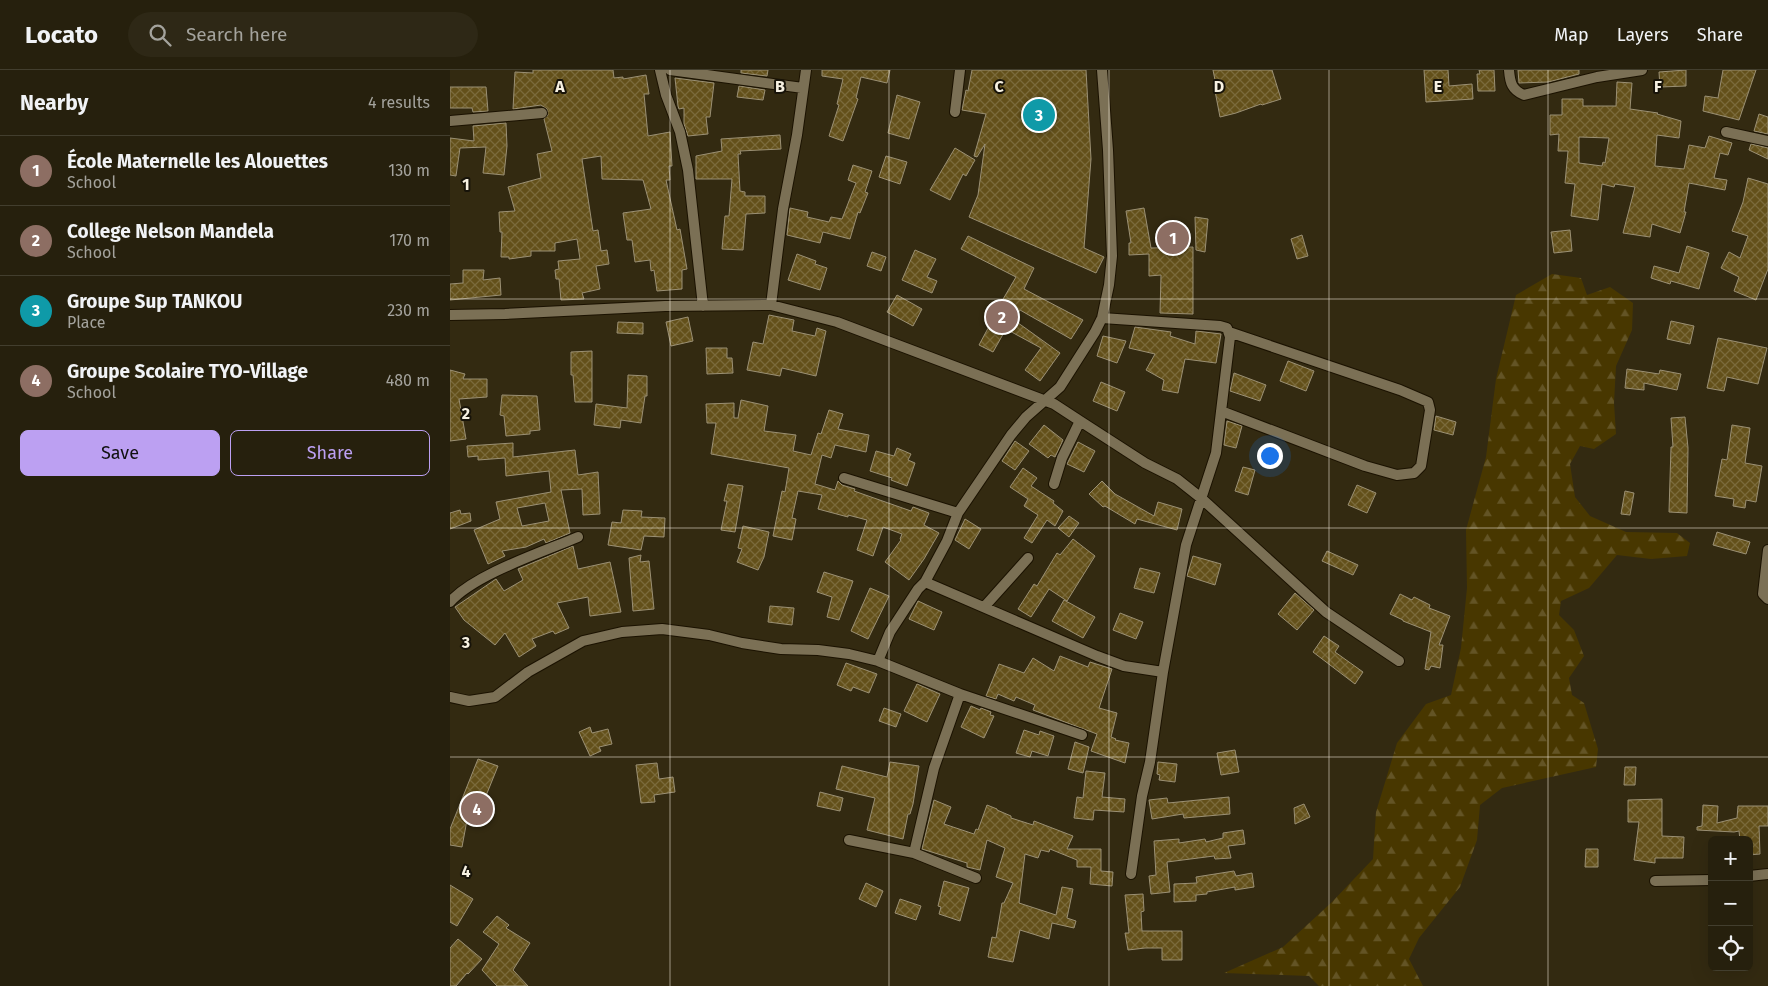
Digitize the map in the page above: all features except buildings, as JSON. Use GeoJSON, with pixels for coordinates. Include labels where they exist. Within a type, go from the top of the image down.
{"type":"FeatureCollection","features":[{"type":"Feature","properties":{"kind":"street"},"geometry":{"type":"LineString","coordinates":[[660,70],[666,95],[680,132],[688,170],[703,306]]}},
{"type":"Feature","properties":{"kind":"street"},"geometry":{"type":"LineString","coordinates":[[670,70],[803,88]]}},
{"type":"Feature","properties":{"kind":"street"},"geometry":{"type":"LineString","coordinates":[[771,305],[783,209],[797,135],[806,70]]}},
{"type":"Feature","properties":{"kind":"street"},"geometry":{"type":"LineString","coordinates":[[955,112],[960,70]]}},
{"type":"Feature","properties":{"kind":"street"},"geometry":{"type":"LineString","coordinates":[[878,661],[890,632],[918,589],[926,582],[947,541],[958,513],[1011,434],[1026,417],[1060,387],[1102,318],[1109,285],[1112,256],[1108,150],[1102,70]]}},
{"type":"Feature","properties":{"kind":"street"},"geometry":{"type":"LineString","coordinates":[[1509,70],[1512,86],[1516,92],[1524,95],[1597,77],[1642,70]]}},
{"type":"Feature","properties":{"kind":"street"},"geometry":{"type":"LineString","coordinates":[[450,121],[542,113]]}},
{"type":"Feature","properties":{"kind":"street"},"geometry":{"type":"LineString","coordinates":[[1726,132],[1768,141]]}},
{"type":"Feature","properties":{"kind":"street"},"geometry":{"type":"LineString","coordinates":[[450,315],[771,305],[846,325],[1044,402],[1054,404],[1145,463],[1177,479],[1201,498],[1326,612],[1399,661]]}},
{"type":"Feature","properties":{"kind":"street"},"geometry":{"type":"LineString","coordinates":[[1102,318],[1220,326],[1227,328],[1229,332],[1400,390],[1428,402],[1430,410],[1420,466],[1414,472],[1397,475],[1365,466],[1221,411]]}},
{"type":"Feature","properties":{"kind":"street"},"geometry":{"type":"LineString","coordinates":[[1131,874],[1142,796],[1150,762],[1163,672],[1186,545],[1210,477],[1216,453],[1229,332]]}},
{"type":"Feature","properties":{"kind":"street"},"geometry":{"type":"LineString","coordinates":[[1054,484],[1062,458],[1080,421]]}},
{"type":"Feature","properties":{"kind":"street"},"geometry":{"type":"LineString","coordinates":[[844,478],[958,513]]}},
{"type":"Feature","properties":{"kind":"street"},"geometry":{"type":"LineString","coordinates":[[450,602],[457,594],[497,571],[578,537]]}},
{"type":"Feature","properties":{"kind":"street"},"geometry":{"type":"LineString","coordinates":[[1768,550],[1763,594],[1768,599]]}},
{"type":"Feature","properties":{"kind":"street"},"geometry":{"type":"LineString","coordinates":[[985,606],[1028,558]]}},
{"type":"Feature","properties":{"kind":"street"},"geometry":{"type":"LineString","coordinates":[[926,582],[1097,656],[1124,666],[1163,672]]}},
{"type":"Feature","properties":{"kind":"street"},"geometry":{"type":"LineString","coordinates":[[450,697],[469,700],[495,697],[528,672],[583,641],[622,632],[662,629],[709,634],[742,643],[782,649],[818,650],[849,654],[878,661],[960,694],[1082,735]]}},
{"type":"Feature","properties":{"kind":"street"},"geometry":{"type":"LineString","coordinates":[[914,853],[934,768],[960,694]]}},
{"type":"Feature","properties":{"kind":"street"},"geometry":{"type":"LineString","coordinates":[[849,840],[914,853],[976,878]]}},
{"type":"Feature","properties":{"kind":"street"},"geometry":{"type":"LineString","coordinates":[[1753,876],[1768,874]]}},
{"type":"Feature","properties":{"kind":"street"},"geometry":{"type":"LineString","coordinates":[[1655,881],[1708,880]]}},
{"type":"Feature","properties":{"kind":"green space"},"geometry":{"type":"Polygon","coordinates":[[[1552,274],[1581,278],[1587,295],[1610,287],[1633,303],[1632,330],[1616,366],[1614,403],[1616,434],[1594,449],[1580,446],[1570,464],[1575,497],[1590,516],[1626,532],[1677,533],[1690,543],[1687,556],[1651,559],[1617,555],[1589,588],[1561,601],[1559,615],[1574,630],[1584,656],[1569,678],[1572,695],[1584,703],[1598,749],[1596,767],[1502,788],[1480,805],[1477,840],[1460,887],[1419,938],[1409,959],[1423,986],[1319,986],[1309,976],[1224,973],[1283,947],[1332,902],[1373,859],[1376,812],[1397,743],[1426,704],[1451,695],[1461,648],[1467,588],[1466,530],[1486,457],[1496,379],[1516,295],[1552,274]]]}},
{"type":"Feature","properties":{"kind":"place","name":"Groupe Sup TANKOU"},"geometry":{"type":"Point","coordinates":[1039,115]}},
{"type":"Feature","properties":{"kind":"place","name":"École Maternelle les Alouettes"},"geometry":{"type":"Point","coordinates":[1173,238]}},
{"type":"Feature","properties":{"kind":"place","name":"College Nelson Mandela"},"geometry":{"type":"Point","coordinates":[1002,317]}},
{"type":"Feature","properties":{"kind":"place","name":"Groupe Scolaire TYO-Village"},"geometry":{"type":"Point","coordinates":[477,809]}}]}
